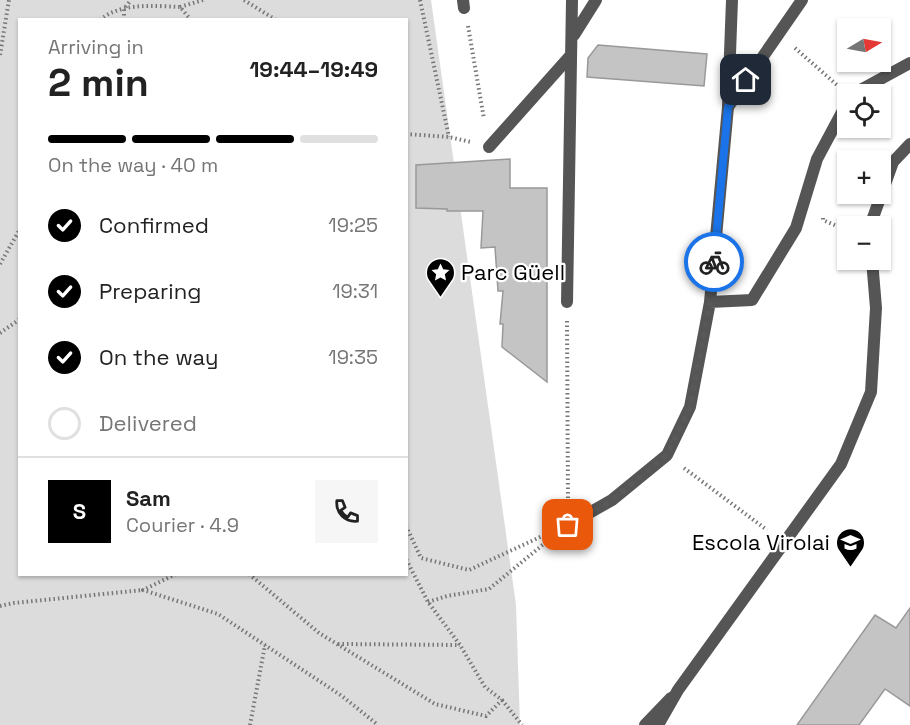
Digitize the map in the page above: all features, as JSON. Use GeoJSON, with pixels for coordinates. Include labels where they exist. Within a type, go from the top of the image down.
{"type":"FeatureCollection","features":[{"type":"Feature","properties":{"kind":"street"},"geometry":{"type":"LineString","coordinates":[[567,302],[572,0]]}},
{"type":"Feature","properties":{"kind":"street"},"geometry":{"type":"LineString","coordinates":[[573,36],[596,0]]}},
{"type":"Feature","properties":{"kind":"street"},"geometry":{"type":"LineString","coordinates":[[568,525],[612,500],[667,455],[690,407],[710,302],[728,107],[732,0]]}},
{"type":"Feature","properties":{"kind":"street"},"geometry":{"type":"LineString","coordinates":[[728,107],[802,0]]}},
{"type":"Feature","properties":{"kind":"street"},"geometry":{"type":"LineString","coordinates":[[489,147],[571,55]]}},
{"type":"Feature","properties":{"kind":"street"},"geometry":{"type":"LineString","coordinates":[[871,84],[910,63]]}},
{"type":"Feature","properties":{"kind":"street"},"geometry":{"type":"LineString","coordinates":[[710,302],[752,300],[796,228],[817,159],[837,121]]}},
{"type":"Feature","properties":{"kind":"street"},"geometry":{"type":"LineString","coordinates":[[874,216],[893,162],[910,144]]}},
{"type":"Feature","properties":{"kind":"street"},"geometry":{"type":"LineString","coordinates":[[658,725],[678,690],[841,464],[871,393],[876,308],[873,270]]}},
{"type":"Feature","properties":{"kind":"street"},"geometry":{"type":"LineString","coordinates":[[645,725],[678,690]]}},
{"type":"Feature","properties":{"kind":"path"},"geometry":{"type":"LineString","coordinates":[[0,55],[9,0]]}},
{"type":"Feature","properties":{"kind":"path"},"geometry":{"type":"LineString","coordinates":[[124,18],[124,9],[131,0]]}},
{"type":"Feature","properties":{"kind":"path"},"geometry":{"type":"LineString","coordinates":[[104,18],[124,9],[142,6],[180,7],[203,0]]}},
{"type":"Feature","properties":{"kind":"path"},"geometry":{"type":"LineString","coordinates":[[244,0],[273,18]]}},
{"type":"Feature","properties":{"kind":"path"},"geometry":{"type":"LineString","coordinates":[[420,0],[448,137]]}},
{"type":"Feature","properties":{"kind":"path"},"geometry":{"type":"LineString","coordinates":[[408,134],[448,137],[489,147],[464,4]]}},
{"type":"Feature","properties":{"kind":"path"},"geometry":{"type":"LineString","coordinates":[[180,7],[189,18]]}},
{"type":"Feature","properties":{"kind":"path"},"geometry":{"type":"LineString","coordinates":[[778,34],[837,85]]}},
{"type":"Feature","properties":{"kind":"path"},"geometry":{"type":"LineString","coordinates":[[823,220],[837,226]]}},
{"type":"Feature","properties":{"kind":"path"},"geometry":{"type":"LineString","coordinates":[[0,264],[18,232]]}},
{"type":"Feature","properties":{"kind":"path"},"geometry":{"type":"LineString","coordinates":[[567,302],[568,525]]}},
{"type":"Feature","properties":{"kind":"path"},"geometry":{"type":"LineString","coordinates":[[0,333],[18,321]]}},
{"type":"Feature","properties":{"kind":"path"},"geometry":{"type":"LineString","coordinates":[[678,463],[784,543]]}},
{"type":"Feature","properties":{"kind":"path"},"geometry":{"type":"LineString","coordinates":[[408,530],[421,558],[469,570],[568,525]]}},
{"type":"Feature","properties":{"kind":"path"},"geometry":{"type":"LineString","coordinates":[[428,602],[447,596],[489,589],[568,525]]}},
{"type":"Feature","properties":{"kind":"path"},"geometry":{"type":"LineString","coordinates":[[408,563],[428,602],[460,645],[485,687],[502,700],[522,725]]}},
{"type":"Feature","properties":{"kind":"path"},"geometry":{"type":"LineString","coordinates":[[0,606],[143,590],[172,576]]}},
{"type":"Feature","properties":{"kind":"path"},"geometry":{"type":"LineString","coordinates":[[251,576],[319,633],[435,704],[486,716],[502,700]]}},
{"type":"Feature","properties":{"kind":"path"},"geometry":{"type":"LineString","coordinates":[[143,590],[218,614],[342,696],[378,725]]}},
{"type":"Feature","properties":{"kind":"path"},"geometry":{"type":"LineString","coordinates":[[338,644],[460,645]]}},
{"type":"Feature","properties":{"kind":"path"},"geometry":{"type":"LineString","coordinates":[[250,725],[265,645]]}},
{"type":"Feature","properties":{"kind":"shaded area","name":"Parc Güell"},"geometry":{"type":"Polygon","coordinates":[[[0,0],[431,0],[516,605],[520,725],[0,725],[0,0]]]}},
{"type":"Feature","properties":{"kind":"building"},"geometry":{"type":"Polygon","coordinates":[[[598,45],[707,54],[704,86],[587,77],[588,58],[598,45]]]}},
{"type":"Feature","properties":{"kind":"building"},"geometry":{"type":"Polygon","coordinates":[[[510,159],[510,188],[547,188],[547,382],[502,347],[503,324],[500,324],[503,291],[498,291],[495,247],[481,248],[483,211],[416,208],[416,165],[510,159]]]}},
{"type":"Feature","properties":{"kind":"building"},"geometry":{"type":"Polygon","coordinates":[[[910,608],[910,706],[885,689],[859,725],[797,725],[875,615],[896,628],[910,608]]]}},
{"type":"Feature","properties":{"kind":"way so far"},"geometry":{"type":"LineString","coordinates":[[568,525],[612,500],[667,455],[690,407],[710,302],[714,262]]}},
{"type":"Feature","properties":{"kind":"place","name":"Parc Güell"},"geometry":{"type":"Point","coordinates":[440,298]}},
{"type":"Feature","properties":{"kind":"place","name":"Escola Virolai"},"geometry":{"type":"Point","coordinates":[851,568]}},
{"type":"Feature","properties":{"kind":"route"},"geometry":{"type":"LineString","coordinates":[[714,262],[728,107],[746,80]]}}]}
